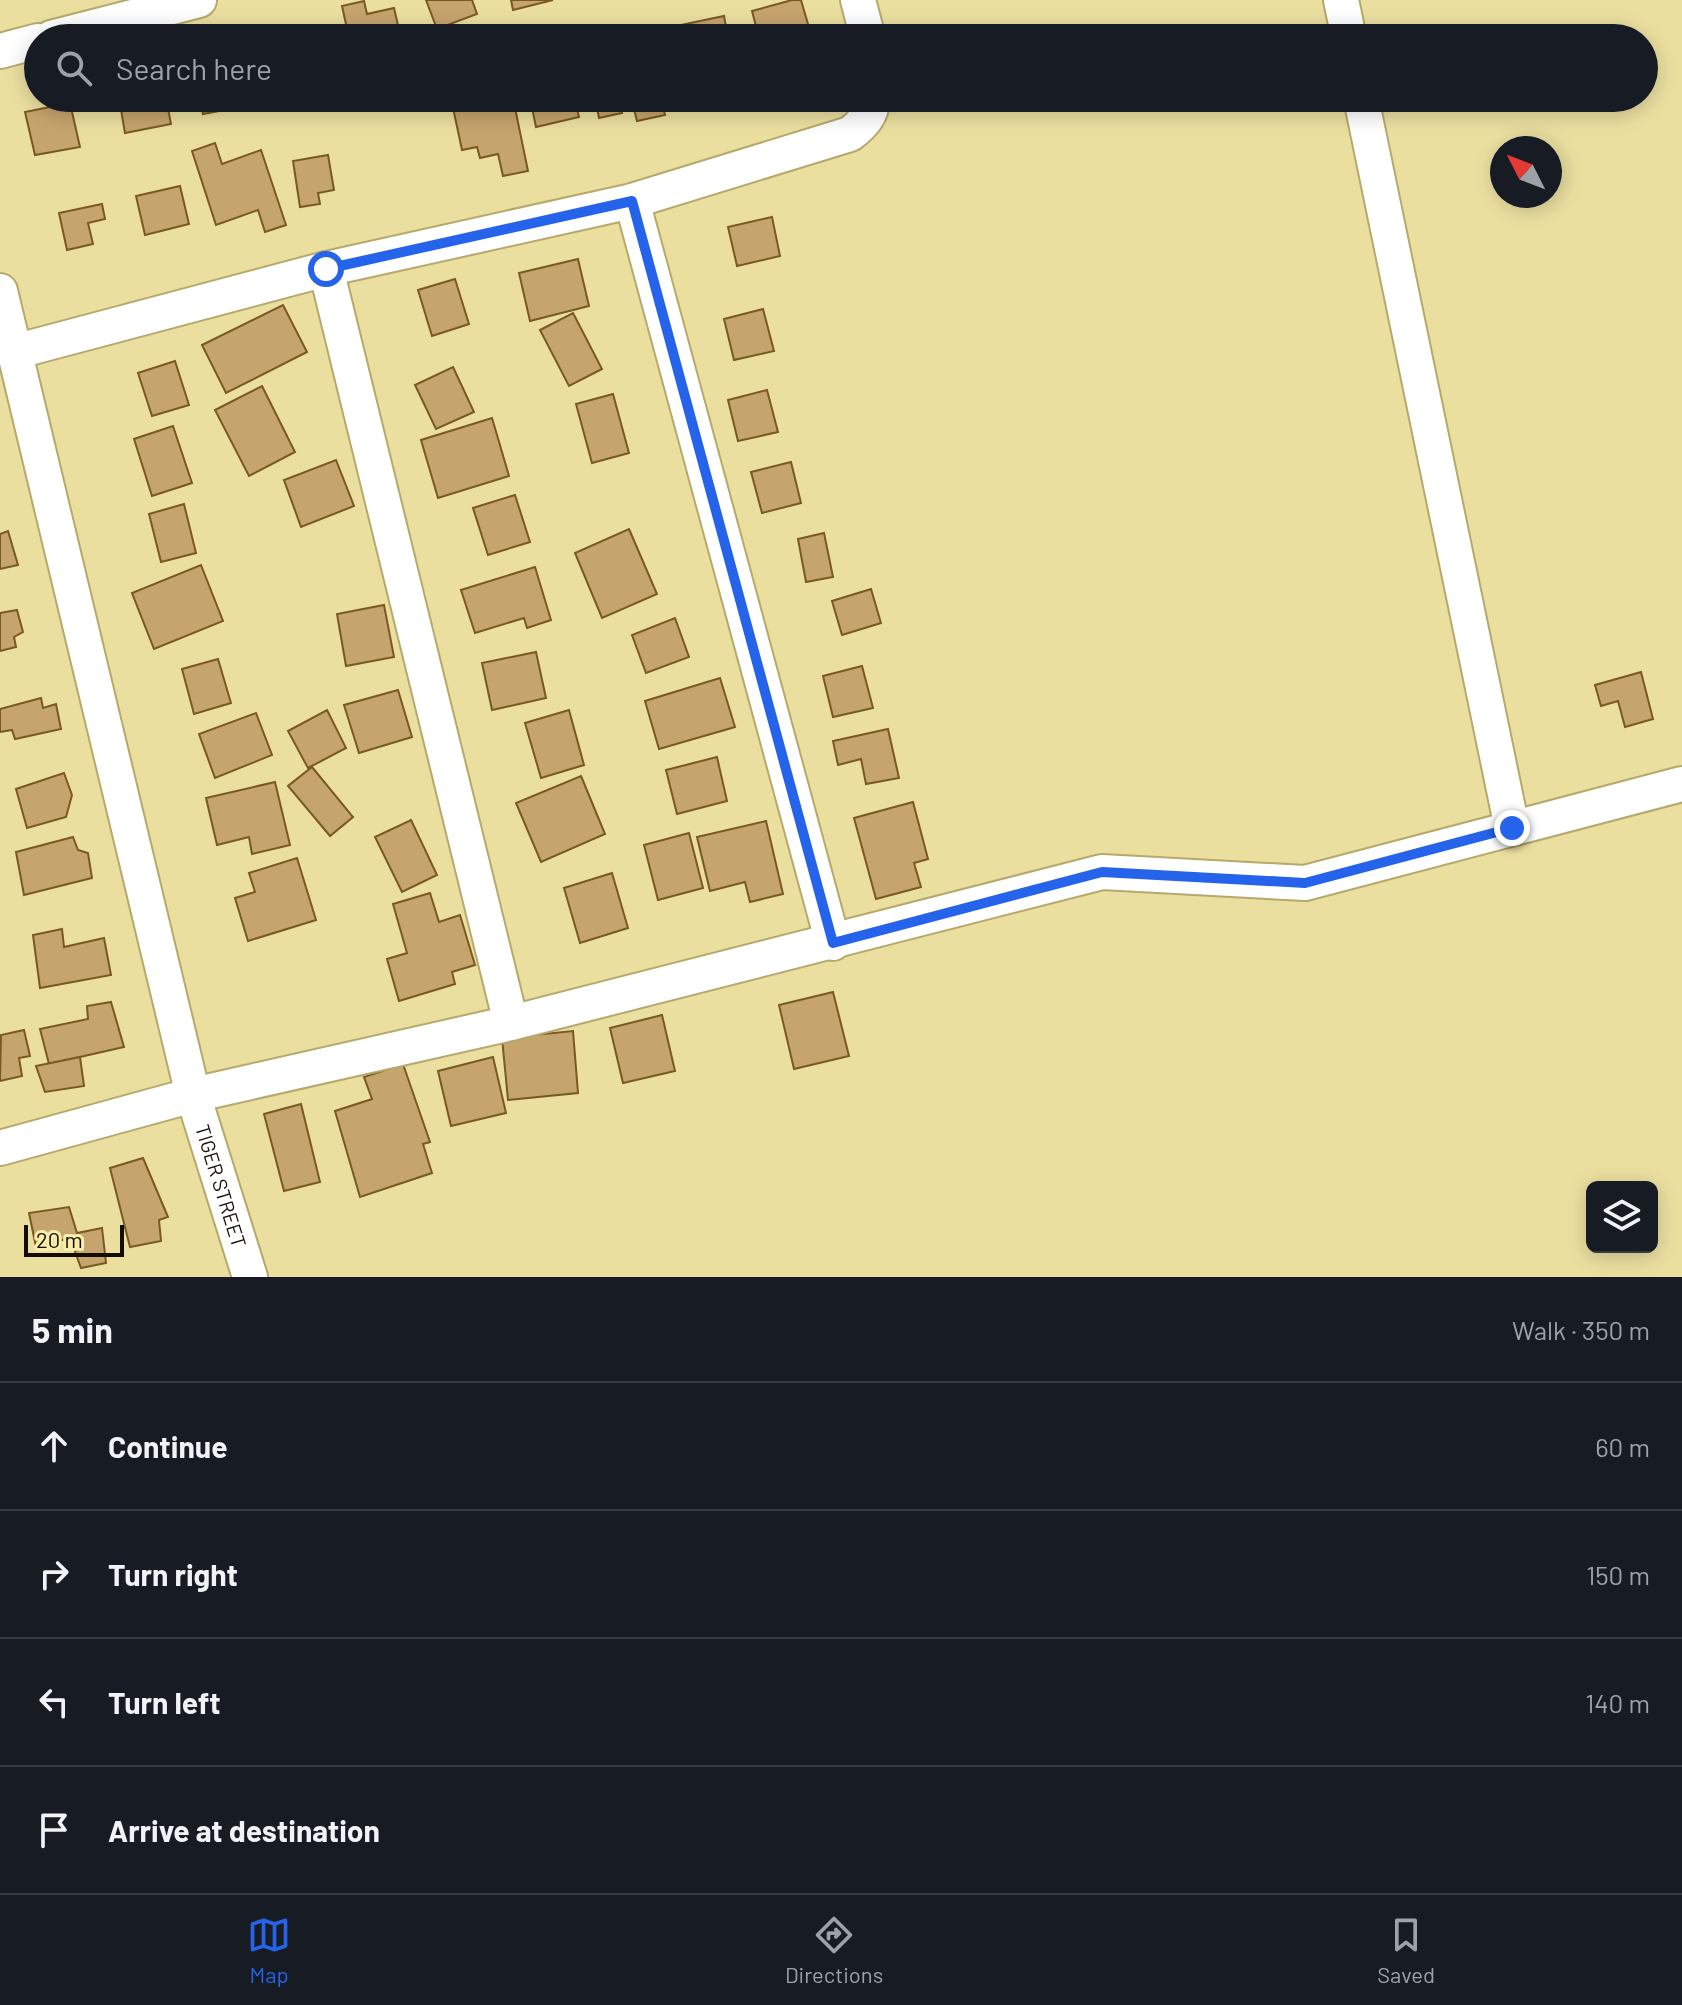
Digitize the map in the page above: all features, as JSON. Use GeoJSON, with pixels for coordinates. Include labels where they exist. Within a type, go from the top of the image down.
{"type":"FeatureCollection","features":[{"type":"Feature","properties":{"kind":"street"},"geometry":{"type":"LineString","coordinates":[[106,24],[199,0]]}},
{"type":"Feature","properties":{"kind":"street"},"geometry":{"type":"LineString","coordinates":[[858,0],[864,24]]}},
{"type":"Feature","properties":{"kind":"street"},"geometry":{"type":"LineString","coordinates":[[1341,0],[1346,24]]}},
{"type":"Feature","properties":{"kind":"street"},"geometry":{"type":"LineString","coordinates":[[0,51],[24,45]]}},
{"type":"Feature","properties":{"kind":"street"},"geometry":{"type":"LineString","coordinates":[[14,352],[326,269],[632,201],[850,134],[863,124],[869,112]]}},
{"type":"Feature","properties":{"kind":"street"},"geometry":{"type":"LineString","coordinates":[[1364,112],[1512,828]]}},
{"type":"Feature","properties":{"kind":"street"},"geometry":{"type":"LineString","coordinates":[[632,201],[833,943]]}},
{"type":"Feature","properties":{"kind":"street"},"geometry":{"type":"LineString","coordinates":[[326,269],[511,1023]]}},
{"type":"Feature","properties":{"kind":"street","name":"TIGER STREET"},"geometry":{"type":"LineString","coordinates":[[0,291],[193,1095],[250,1277]]}},
{"type":"Feature","properties":{"kind":"street"},"geometry":{"type":"LineString","coordinates":[[0,1148],[193,1095],[511,1023],[1102,872],[1305,883],[1682,784]]}},
{"type":"Feature","properties":{"kind":"building"},"geometry":{"type":"Polygon","coordinates":[[[426,0],[472,0],[477,14],[450,24],[435,24],[426,0]]]}},
{"type":"Feature","properties":{"kind":"building"},"geometry":{"type":"Polygon","coordinates":[[[511,0],[553,0],[513,10],[511,0]]]}},
{"type":"Feature","properties":{"kind":"building"},"geometry":{"type":"Polygon","coordinates":[[[801,0],[808,24],[755,24],[752,11],[801,0]]]}},
{"type":"Feature","properties":{"kind":"building"},"geometry":{"type":"Polygon","coordinates":[[[364,1],[367,14],[394,8],[398,24],[346,24],[342,6],[364,1]]]}},
{"type":"Feature","properties":{"kind":"building"},"geometry":{"type":"Polygon","coordinates":[[[724,16],[725,24],[686,24],[724,16]]]}},
{"type":"Feature","properties":{"kind":"building"},"geometry":{"type":"Polygon","coordinates":[[[25,112],[72,112],[80,147],[35,155],[25,112]]]}},
{"type":"Feature","properties":{"kind":"building"},"geometry":{"type":"Polygon","coordinates":[[[121,112],[169,112],[171,124],[125,133],[121,112]]]}},
{"type":"Feature","properties":{"kind":"building"},"geometry":{"type":"Polygon","coordinates":[[[454,112],[516,112],[528,171],[503,176],[498,154],[480,158],[477,147],[462,150],[454,112]]]}},
{"type":"Feature","properties":{"kind":"building"},"geometry":{"type":"Polygon","coordinates":[[[533,112],[578,112],[579,117],[536,127],[533,112]]]}},
{"type":"Feature","properties":{"kind":"building"},"geometry":{"type":"Polygon","coordinates":[[[598,112],[622,112],[622,113],[599,118],[598,112]]]}},
{"type":"Feature","properties":{"kind":"building"},"geometry":{"type":"Polygon","coordinates":[[[635,112],[664,112],[665,115],[637,121],[635,112]]]}},
{"type":"Feature","properties":{"kind":"building"},"geometry":{"type":"Polygon","coordinates":[[[215,143],[222,164],[261,150],[286,225],[265,232],[258,210],[216,225],[192,151],[215,143]]]}},
{"type":"Feature","properties":{"kind":"building"},"geometry":{"type":"Polygon","coordinates":[[[328,155],[334,190],[318,193],[320,204],[300,207],[293,161],[328,155]]]}},
{"type":"Feature","properties":{"kind":"building"},"geometry":{"type":"Polygon","coordinates":[[[180,186],[189,224],[145,235],[136,196],[180,186]]]}},
{"type":"Feature","properties":{"kind":"building"},"geometry":{"type":"Polygon","coordinates":[[[102,204],[105,219],[88,223],[93,244],[67,250],[59,213],[102,204]]]}},
{"type":"Feature","properties":{"kind":"building"},"geometry":{"type":"Polygon","coordinates":[[[772,217],[780,256],[737,266],[728,227],[772,217]]]}},
{"type":"Feature","properties":{"kind":"building"},"geometry":{"type":"Polygon","coordinates":[[[578,259],[589,306],[530,321],[519,273],[578,259]]]}},
{"type":"Feature","properties":{"kind":"building"},"geometry":{"type":"Polygon","coordinates":[[[455,279],[469,324],[432,336],[418,290],[455,279]]]}},
{"type":"Feature","properties":{"kind":"building"},"geometry":{"type":"Polygon","coordinates":[[[283,305],[307,352],[226,393],[202,345],[283,305]]]}},
{"type":"Feature","properties":{"kind":"building"},"geometry":{"type":"Polygon","coordinates":[[[763,309],[774,351],[734,360],[724,319],[763,309]]]}},
{"type":"Feature","properties":{"kind":"building"},"geometry":{"type":"Polygon","coordinates":[[[573,313],[602,369],[569,386],[540,330],[573,313]]]}},
{"type":"Feature","properties":{"kind":"building"},"geometry":{"type":"Polygon","coordinates":[[[175,361],[189,405],[152,416],[138,373],[175,361]]]}},
{"type":"Feature","properties":{"kind":"building"},"geometry":{"type":"Polygon","coordinates":[[[453,367],[474,412],[436,429],[415,385],[453,367]]]}},
{"type":"Feature","properties":{"kind":"building"},"geometry":{"type":"Polygon","coordinates":[[[262,386],[295,452],[249,476],[215,410],[262,386]]]}},
{"type":"Feature","properties":{"kind":"building"},"geometry":{"type":"Polygon","coordinates":[[[767,390],[778,432],[738,441],[728,400],[767,390]]]}},
{"type":"Feature","properties":{"kind":"building"},"geometry":{"type":"Polygon","coordinates":[[[613,394],[629,453],[592,463],[576,404],[613,394]]]}},
{"type":"Feature","properties":{"kind":"building"},"geometry":{"type":"Polygon","coordinates":[[[492,418],[509,476],[438,498],[421,440],[492,418]]]}},
{"type":"Feature","properties":{"kind":"building"},"geometry":{"type":"Polygon","coordinates":[[[173,426],[192,483],[152,496],[134,439],[173,426]]]}},
{"type":"Feature","properties":{"kind":"building"},"geometry":{"type":"Polygon","coordinates":[[[336,460],[354,506],[301,527],[284,480],[336,460]]]}},
{"type":"Feature","properties":{"kind":"building"},"geometry":{"type":"Polygon","coordinates":[[[791,462],[801,503],[762,513],[751,472],[791,462]]]}},
{"type":"Feature","properties":{"kind":"building"},"geometry":{"type":"Polygon","coordinates":[[[515,495],[530,542],[488,555],[473,508],[515,495]]]}},
{"type":"Feature","properties":{"kind":"building"},"geometry":{"type":"Polygon","coordinates":[[[184,504],[196,553],[161,562],[149,514],[184,504]]]}},
{"type":"Feature","properties":{"kind":"building"},"geometry":{"type":"Polygon","coordinates":[[[629,529],[657,594],[602,618],[575,553],[629,529]]]}},
{"type":"Feature","properties":{"kind":"building"},"geometry":{"type":"Polygon","coordinates":[[[8,531],[18,565],[0,569],[0,534],[8,531]]]}},
{"type":"Feature","properties":{"kind":"building"},"geometry":{"type":"Polygon","coordinates":[[[824,533],[833,577],[806,582],[798,539],[824,533]]]}},
{"type":"Feature","properties":{"kind":"building"},"geometry":{"type":"Polygon","coordinates":[[[201,565],[223,621],[154,649],[132,593],[201,565]]]}},
{"type":"Feature","properties":{"kind":"building"},"geometry":{"type":"Polygon","coordinates":[[[535,567],[551,620],[527,628],[524,618],[475,633],[461,590],[535,567]]]}},
{"type":"Feature","properties":{"kind":"building"},"geometry":{"type":"Polygon","coordinates":[[[871,589],[881,623],[842,635],[832,601],[871,589]]]}},
{"type":"Feature","properties":{"kind":"building"},"geometry":{"type":"Polygon","coordinates":[[[384,605],[394,657],[346,666],[337,614],[384,605]]]}},
{"type":"Feature","properties":{"kind":"building"},"geometry":{"type":"Polygon","coordinates":[[[17,610],[23,632],[14,637],[16,647],[0,651],[0,613],[17,610]]]}},
{"type":"Feature","properties":{"kind":"building"},"geometry":{"type":"Polygon","coordinates":[[[675,618],[689,657],[646,673],[632,635],[675,618]]]}},
{"type":"Feature","properties":{"kind":"building"},"geometry":{"type":"Polygon","coordinates":[[[536,652],[546,698],[492,710],[482,663],[536,652]]]}},
{"type":"Feature","properties":{"kind":"building"},"geometry":{"type":"Polygon","coordinates":[[[218,659],[231,703],[194,714],[182,669],[218,659]]]}},
{"type":"Feature","properties":{"kind":"building"},"geometry":{"type":"Polygon","coordinates":[[[862,666],[873,708],[833,717],[823,676],[862,666]]]}},
{"type":"Feature","properties":{"kind":"building"},"geometry":{"type":"Polygon","coordinates":[[[1641,672],[1653,719],[1625,727],[1618,701],[1601,706],[1595,685],[1641,672]]]}},
{"type":"Feature","properties":{"kind":"building"},"geometry":{"type":"Polygon","coordinates":[[[720,678],[735,727],[659,749],[645,701],[720,678]]]}},
{"type":"Feature","properties":{"kind":"building"},"geometry":{"type":"Polygon","coordinates":[[[398,690],[412,737],[359,753],[344,705],[398,690]]]}},
{"type":"Feature","properties":{"kind":"building"},"geometry":{"type":"Polygon","coordinates":[[[41,698],[43,708],[56,704],[61,729],[15,739],[12,730],[0,732],[0,709],[41,698]]]}},
{"type":"Feature","properties":{"kind":"building"},"geometry":{"type":"Polygon","coordinates":[[[327,710],[346,748],[308,768],[288,731],[327,710]]]}},
{"type":"Feature","properties":{"kind":"building"},"geometry":{"type":"Polygon","coordinates":[[[569,710],[584,765],[541,778],[525,723],[569,710]]]}},
{"type":"Feature","properties":{"kind":"building"},"geometry":{"type":"Polygon","coordinates":[[[256,713],[272,755],[215,778],[199,734],[256,713]]]}},
{"type":"Feature","properties":{"kind":"building"},"geometry":{"type":"Polygon","coordinates":[[[888,729],[899,778],[866,784],[861,759],[838,765],[833,741],[888,729]]]}},
{"type":"Feature","properties":{"kind":"building"},"geometry":{"type":"Polygon","coordinates":[[[717,757],[727,801],[677,814],[666,770],[717,757]]]}},
{"type":"Feature","properties":{"kind":"building"},"geometry":{"type":"Polygon","coordinates":[[[312,767],[353,817],[330,836],[288,786],[312,767]]]}},
{"type":"Feature","properties":{"kind":"building"},"geometry":{"type":"Polygon","coordinates":[[[64,773],[72,795],[66,817],[27,828],[16,789],[64,773]]]}},
{"type":"Feature","properties":{"kind":"building"},"geometry":{"type":"Polygon","coordinates":[[[581,776],[605,834],[541,862],[516,803],[581,776]]]}},
{"type":"Feature","properties":{"kind":"building"},"geometry":{"type":"Polygon","coordinates":[[[275,782],[290,845],[252,854],[249,837],[217,845],[206,798],[275,782]]]}},
{"type":"Feature","properties":{"kind":"building"},"geometry":{"type":"Polygon","coordinates":[[[913,802],[928,859],[914,863],[921,887],[876,899],[854,818],[913,802]]]}},
{"type":"Feature","properties":{"kind":"building"},"geometry":{"type":"Polygon","coordinates":[[[411,820],[437,875],[402,892],[375,837],[411,820]]]}},
{"type":"Feature","properties":{"kind":"building"},"geometry":{"type":"Polygon","coordinates":[[[766,821],[783,894],[750,902],[745,882],[710,891],[697,837],[766,821]]]}},
{"type":"Feature","properties":{"kind":"building"},"geometry":{"type":"Polygon","coordinates":[[[689,833],[703,888],[658,900],[644,845],[689,833]]]}},
{"type":"Feature","properties":{"kind":"building"},"geometry":{"type":"Polygon","coordinates":[[[73,837],[78,850],[88,853],[92,878],[24,895],[16,852],[73,837]]]}},
{"type":"Feature","properties":{"kind":"building"},"geometry":{"type":"Polygon","coordinates":[[[297,858],[316,920],[248,941],[235,898],[255,892],[249,873],[297,858]]]}},
{"type":"Feature","properties":{"kind":"building"},"geometry":{"type":"Polygon","coordinates":[[[612,873],[628,928],[580,943],[564,888],[612,873]]]}},
{"type":"Feature","properties":{"kind":"building"},"geometry":{"type":"Polygon","coordinates":[[[430,893],[439,922],[460,915],[475,965],[452,972],[455,984],[399,1001],[387,959],[407,953],[393,904],[430,893]]]}},
{"type":"Feature","properties":{"kind":"building"},"geometry":{"type":"Polygon","coordinates":[[[62,929],[64,947],[104,938],[111,975],[40,988],[33,935],[62,929]]]}},
{"type":"Feature","properties":{"kind":"building"},"geometry":{"type":"Polygon","coordinates":[[[833,992],[849,1056],[794,1069],[779,1005],[833,992]]]}},
{"type":"Feature","properties":{"kind":"building"},"geometry":{"type":"Polygon","coordinates":[[[111,1002],[124,1047],[49,1064],[40,1029],[88,1019],[87,1006],[111,1002]]]}},
{"type":"Feature","properties":{"kind":"building"},"geometry":{"type":"Polygon","coordinates":[[[662,1015],[675,1071],[623,1083],[610,1028],[662,1015]]]}},
{"type":"Feature","properties":{"kind":"building"},"geometry":{"type":"Polygon","coordinates":[[[24,1030],[30,1056],[19,1058],[22,1076],[0,1081],[1,1035],[24,1030]]]}},
{"type":"Feature","properties":{"kind":"building"},"geometry":{"type":"Polygon","coordinates":[[[573,1031],[578,1093],[508,1100],[502,1038],[573,1031]]]}},
{"type":"Feature","properties":{"kind":"building"},"geometry":{"type":"Polygon","coordinates":[[[80,1057],[84,1086],[45,1092],[36,1066],[80,1057]]]}},
{"type":"Feature","properties":{"kind":"building"},"geometry":{"type":"Polygon","coordinates":[[[493,1057],[506,1113],[451,1126],[438,1071],[493,1057]]]}},
{"type":"Feature","properties":{"kind":"building"},"geometry":{"type":"Polygon","coordinates":[[[403,1064],[430,1142],[423,1144],[432,1173],[360,1197],[335,1111],[372,1099],[364,1077],[403,1064]]]}},
{"type":"Feature","properties":{"kind":"building"},"geometry":{"type":"Polygon","coordinates":[[[301,1104],[320,1182],[284,1191],[264,1114],[301,1104]]]}},
{"type":"Feature","properties":{"kind":"building"},"geometry":{"type":"Polygon","coordinates":[[[143,1158],[168,1217],[159,1220],[161,1241],[130,1247],[110,1168],[143,1158]]]}},
{"type":"Feature","properties":{"kind":"building"},"geometry":{"type":"Polygon","coordinates":[[[69,1207],[77,1233],[102,1228],[106,1263],[81,1268],[70,1238],[36,1247],[29,1213],[69,1207]]]}},
{"type":"Feature","properties":{"kind":"route"},"geometry":{"type":"LineString","coordinates":[[326,269],[632,201],[833,943],[1102,872],[1305,883],[1512,828]]}}]}
